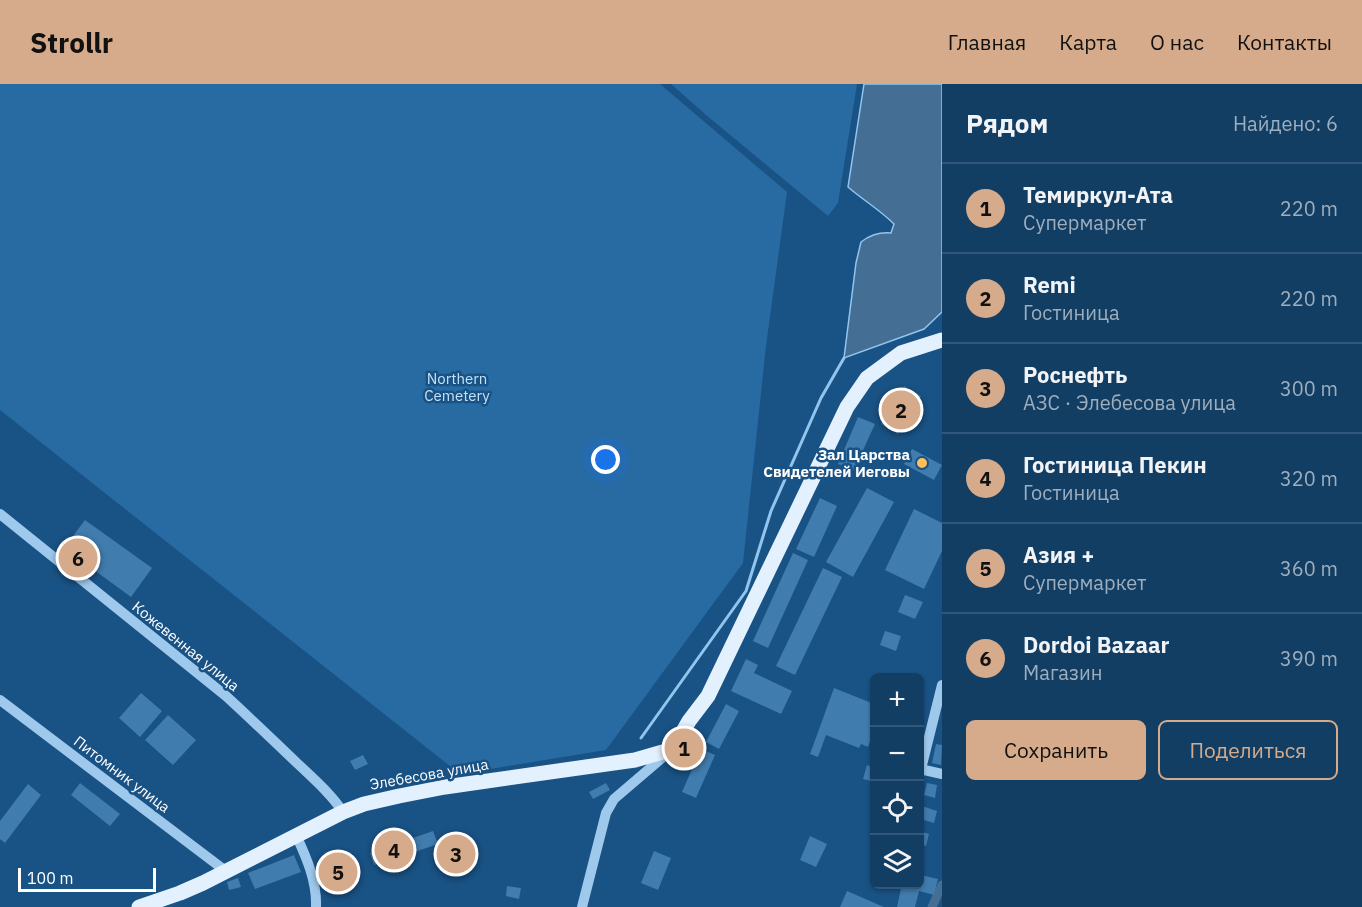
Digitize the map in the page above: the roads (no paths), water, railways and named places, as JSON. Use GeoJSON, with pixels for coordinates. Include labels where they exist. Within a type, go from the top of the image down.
{"type":"FeatureCollection","features":[{"type":"Feature","properties":{"kind":"main road"},"geometry":{"type":"LineString","coordinates":[[674,749],[689,721],[708,696],[847,407],[867,378],[901,353],[942,340]]}},
{"type":"Feature","properties":{"kind":"main road","name":"Элебесова улица"},"geometry":{"type":"LineString","coordinates":[[139,907],[180,893],[227,872],[343,812],[372,802],[445,787],[635,760],[674,749]]}},
{"type":"Feature","properties":{"kind":"street","name":"Кожевенная улица"},"geometry":{"type":"LineString","coordinates":[[0,514],[225,696],[259,726],[336,802],[343,812]]}},
{"type":"Feature","properties":{"kind":"street"},"geometry":{"type":"LineString","coordinates":[[924,755],[942,685]]}},
{"type":"Feature","properties":{"kind":"street","name":"Питомник улица"},"geometry":{"type":"LineString","coordinates":[[0,700],[227,872]]}},
{"type":"Feature","properties":{"kind":"street"},"geometry":{"type":"LineString","coordinates":[[582,907],[606,813],[614,799],[674,749]]}},
{"type":"Feature","properties":{"kind":"street"},"geometry":{"type":"LineString","coordinates":[[924,772],[942,774]]}},
{"type":"Feature","properties":{"kind":"street"},"geometry":{"type":"LineString","coordinates":[[297,837],[314,879],[316,907]]}},
{"type":"Feature","properties":{"kind":"waterway"},"geometry":{"type":"LineString","coordinates":[[641,738],[746,591],[771,511],[821,398],[844,358]]}},
{"type":"Feature","properties":{"kind":"waterway"},"geometry":{"type":"LineString","coordinates":[[932,907],[942,885]]}},
{"type":"Feature","properties":{"kind":"place","name":"Remi"},"geometry":{"type":"Point","coordinates":[901,410]}},
{"type":"Feature","properties":{"kind":"place","name":"Зал Царства Свидетелей Иеговы"},"geometry":{"type":"Point","coordinates":[922,463]}},
{"type":"Feature","properties":{"kind":"place","name":"Dordoi Bazaar"},"geometry":{"type":"Point","coordinates":[78,558]}},
{"type":"Feature","properties":{"kind":"place","name":"Темиркул-Ата"},"geometry":{"type":"Point","coordinates":[684,748]}},
{"type":"Feature","properties":{"kind":"place","name":"Гостиница Пекин"},"geometry":{"type":"Point","coordinates":[394,850]}},
{"type":"Feature","properties":{"kind":"place","name":"Роснефть"},"geometry":{"type":"Point","coordinates":[456,854]}},
{"type":"Feature","properties":{"kind":"place","name":"Азия +"},"geometry":{"type":"Point","coordinates":[338,872]}},
{"type":"Feature","properties":{"kind":"park label","name":"Northern Cemetery"},"geometry":{"type":"Point","coordinates":[457,386]}}]}
